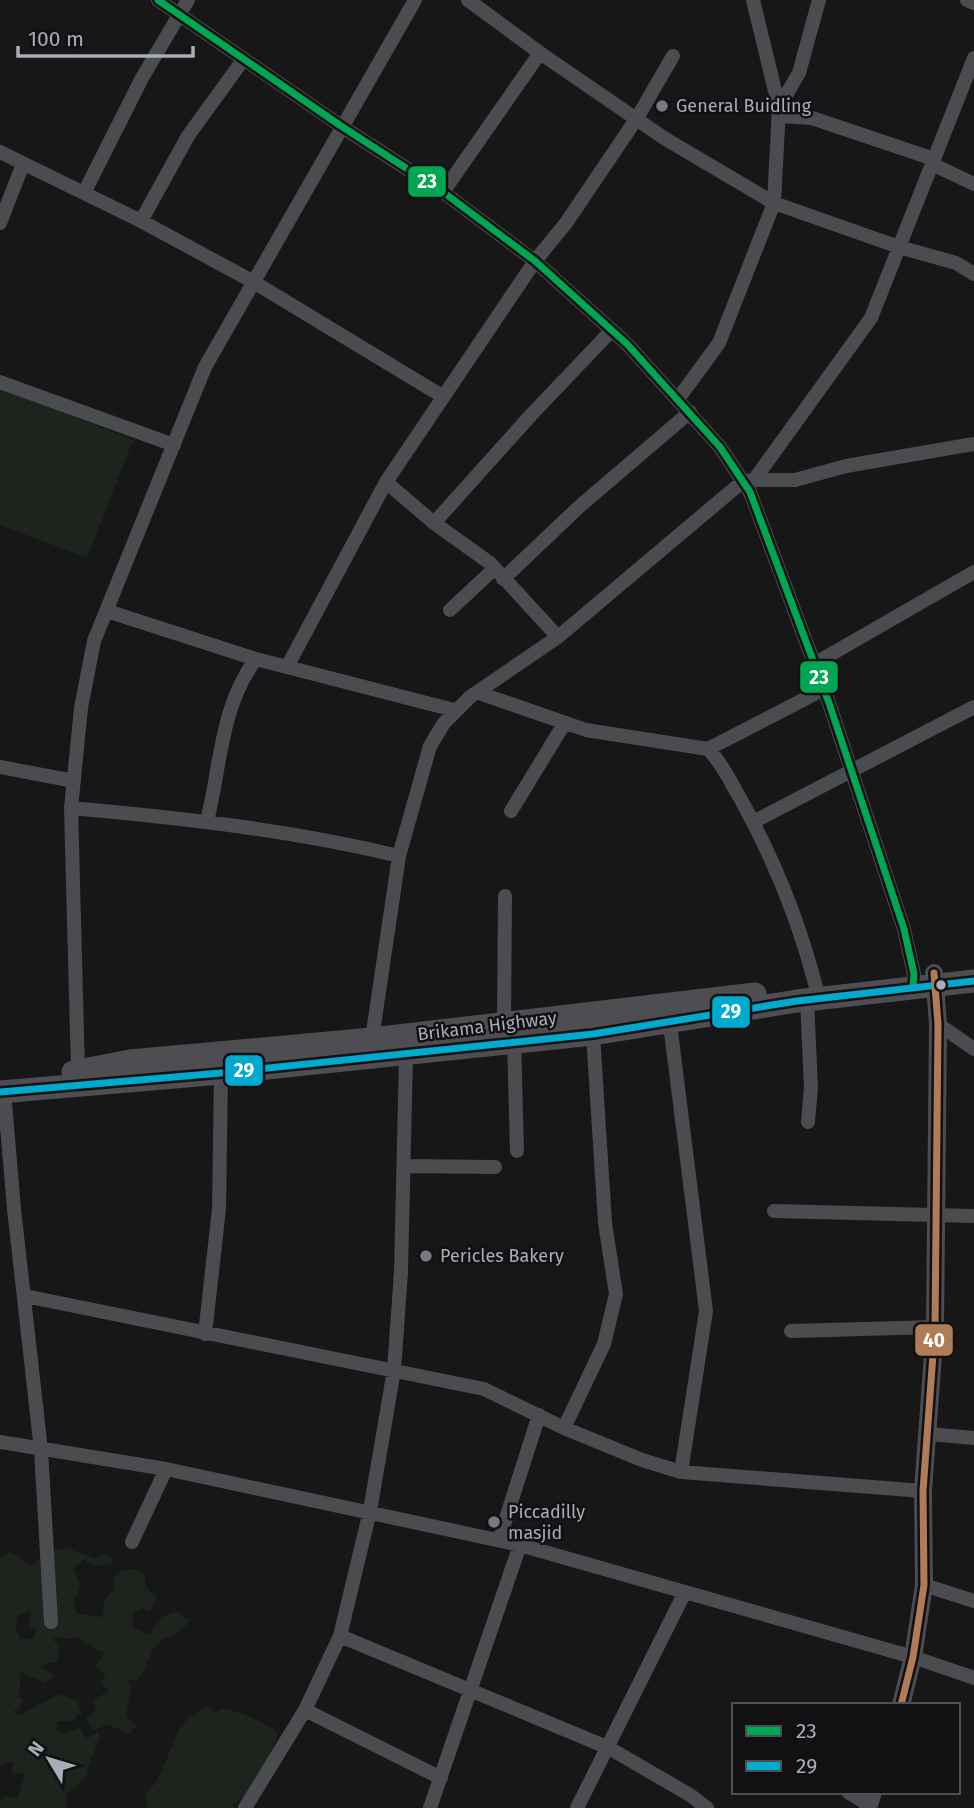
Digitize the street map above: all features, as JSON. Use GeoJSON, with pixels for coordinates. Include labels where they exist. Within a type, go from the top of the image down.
{"type":"FeatureCollection","features":[{"type":"Feature","properties":{"kind":"highway","name":"Brikama Highway"},"geometry":{"type":"LineString","coordinates":[[1,1087],[78,1072],[221,1073],[406,1054],[509,1032],[924,980],[974,969]]}},
{"type":"Feature","properties":{"kind":"highway","name":"Brikama Highway"},"geometry":{"type":"LineString","coordinates":[[924,980],[974,981]]}},
{"type":"Feature","properties":{"kind":"highway","name":"Brikama Highway"},"geometry":{"type":"LineString","coordinates":[[1,1087],[372,1039],[509,1032],[593,1034],[670,1024],[811,993]]}},
{"type":"Feature","properties":{"kind":"street"},"geometry":{"type":"LineString","coordinates":[[159,0],[178,16],[341,126],[443,191],[535,261],[612,330],[690,412],[748,481],[853,771],[938,1024],[935,1327],[923,1491],[924,1585],[913,1657],[902,1703]]}},
{"type":"Feature","properties":{"kind":"street"},"geometry":{"type":"LineString","coordinates":[[84,193],[188,0]]}},
{"type":"Feature","properties":{"kind":"street"},"geometry":{"type":"LineString","coordinates":[[78,1072],[71,808],[81,708],[94,641],[205,367],[415,0]]}},
{"type":"Feature","properties":{"kind":"street"},"geometry":{"type":"LineString","coordinates":[[468,0],[664,138],[775,203],[899,247],[956,262],[974,274]]}},
{"type":"Feature","properties":{"kind":"street"},"geometry":{"type":"LineString","coordinates":[[678,399],[719,343],[775,203],[779,111],[753,0]]}},
{"type":"Feature","properties":{"kind":"street"},"geometry":{"type":"LineString","coordinates":[[779,111],[799,73],[818,0]]}},
{"type":"Feature","properties":{"kind":"street"},"geometry":{"type":"LineString","coordinates":[[967,0],[974,3]]}},
{"type":"Feature","properties":{"kind":"street"},"geometry":{"type":"LineString","coordinates":[[443,191],[540,53]]}},
{"type":"Feature","properties":{"kind":"street"},"geometry":{"type":"LineString","coordinates":[[287,667],[386,482],[535,261],[566,223],[637,118],[673,56]]}},
{"type":"Feature","properties":{"kind":"street"},"geometry":{"type":"LineString","coordinates":[[372,1039],[399,856],[430,746],[454,710],[558,637],[748,481],[871,318],[934,165],[974,58]]}},
{"type":"Feature","properties":{"kind":"street"},"geometry":{"type":"LineString","coordinates":[[141,221],[188,136],[243,60]]}},
{"type":"Feature","properties":{"kind":"street"},"geometry":{"type":"LineString","coordinates":[[779,111],[812,118],[928,157],[934,165],[974,184]]}},
{"type":"Feature","properties":{"kind":"street"},"geometry":{"type":"LineString","coordinates":[[0,152],[141,221],[252,281],[442,396]]}},
{"type":"Feature","properties":{"kind":"street"},"geometry":{"type":"LineString","coordinates":[[0,223],[23,164]]}},
{"type":"Feature","properties":{"kind":"street"},"geometry":{"type":"LineString","coordinates":[[434,523],[612,330]]}},
{"type":"Feature","properties":{"kind":"street"},"geometry":{"type":"LineString","coordinates":[[0,382],[174,445]]}},
{"type":"Feature","properties":{"kind":"street"},"geometry":{"type":"LineString","coordinates":[[450,610],[499,574],[690,412]]}},
{"type":"Feature","properties":{"kind":"street"},"geometry":{"type":"LineString","coordinates":[[748,481],[794,480],[846,466],[974,444]]}},
{"type":"Feature","properties":{"kind":"street"},"geometry":{"type":"LineString","coordinates":[[386,482],[434,523],[472,548],[558,637]]}},
{"type":"Feature","properties":{"kind":"street"},"geometry":{"type":"LineString","coordinates":[[814,664],[974,572]]}},
{"type":"Feature","properties":{"kind":"street"},"geometry":{"type":"LineString","coordinates":[[107,611],[256,659],[454,710]]}},
{"type":"Feature","properties":{"kind":"street"},"geometry":{"type":"LineString","coordinates":[[207,821],[216,786],[220,744],[242,677],[256,659]]}},
{"type":"Feature","properties":{"kind":"street"},"geometry":{"type":"LineString","coordinates":[[479,693],[564,724],[638,740],[708,749],[824,689]]}},
{"type":"Feature","properties":{"kind":"street"},"geometry":{"type":"LineString","coordinates":[[753,822],[974,707]]}},
{"type":"Feature","properties":{"kind":"street"},"geometry":{"type":"LineString","coordinates":[[510,811],[564,724]]}},
{"type":"Feature","properties":{"kind":"street"},"geometry":{"type":"LineString","coordinates":[[708,749],[717,759],[753,822],[801,931],[811,993],[811,1087],[808,1122]]}},
{"type":"Feature","properties":{"kind":"street"},"geometry":{"type":"LineString","coordinates":[[0,767],[74,780]]}},
{"type":"Feature","properties":{"kind":"street"},"geometry":{"type":"LineString","coordinates":[[71,808],[207,821],[332,840],[399,856]]}},
{"type":"Feature","properties":{"kind":"street"},"geometry":{"type":"LineString","coordinates":[[505,895],[509,1032],[517,1151]]}},
{"type":"Feature","properties":{"kind":"street"},"geometry":{"type":"LineString","coordinates":[[670,1024],[706,1311],[681,1472]]}},
{"type":"Feature","properties":{"kind":"street"},"geometry":{"type":"LineString","coordinates":[[938,1024],[974,1049]]}},
{"type":"Feature","properties":{"kind":"street"},"geometry":{"type":"LineString","coordinates":[[564,1428],[604,1343],[616,1294],[606,1223],[593,1034]]}},
{"type":"Feature","properties":{"kind":"street"},"geometry":{"type":"LineString","coordinates":[[245,1808],[305,1710],[340,1636],[370,1511],[394,1370],[401,1272],[406,1054]]}},
{"type":"Feature","properties":{"kind":"street"},"geometry":{"type":"LineString","coordinates":[[205,1334],[219,1209],[221,1073]]}},
{"type":"Feature","properties":{"kind":"street"},"geometry":{"type":"LineString","coordinates":[[1,1087],[7,1210],[25,1296],[41,1450],[51,1622]]}},
{"type":"Feature","properties":{"kind":"street"},"geometry":{"type":"LineString","coordinates":[[405,1166],[495,1167]]}},
{"type":"Feature","properties":{"kind":"street"},"geometry":{"type":"LineString","coordinates":[[774,1211],[974,1216]]}},
{"type":"Feature","properties":{"kind":"street"},"geometry":{"type":"LineString","coordinates":[[25,1296],[484,1390],[642,1461],[681,1472],[923,1491]]}},
{"type":"Feature","properties":{"kind":"street"},"geometry":{"type":"LineString","coordinates":[[791,1331],[935,1327]]}},
{"type":"Feature","properties":{"kind":"street"},"geometry":{"type":"LineString","coordinates":[[499,1541],[539,1415]]}},
{"type":"Feature","properties":{"kind":"street"},"geometry":{"type":"LineString","coordinates":[[929,1434],[974,1438]]}},
{"type":"Feature","properties":{"kind":"street"},"geometry":{"type":"LineString","coordinates":[[0,1442],[166,1469],[520,1545],[913,1657],[974,1678]]}},
{"type":"Feature","properties":{"kind":"street"},"geometry":{"type":"LineString","coordinates":[[132,1542],[166,1469]]}},
{"type":"Feature","properties":{"kind":"street"},"geometry":{"type":"LineString","coordinates":[[430,1808],[520,1545]]}},
{"type":"Feature","properties":{"kind":"street"},"geometry":{"type":"LineString","coordinates":[[924,1585],[974,1601]]}},
{"type":"Feature","properties":{"kind":"street"},"geometry":{"type":"LineString","coordinates":[[578,1808],[685,1592]]}},
{"type":"Feature","properties":{"kind":"street"},"geometry":{"type":"LineString","coordinates":[[340,1636],[609,1748],[690,1795],[707,1808]]}},
{"type":"Feature","properties":{"kind":"street"},"geometry":{"type":"LineString","coordinates":[[305,1710],[441,1778]]}},
{"type":"Feature","properties":{"kind":"street"},"geometry":{"type":"LineString","coordinates":[[852,1794],[870,1802]]}},
{"type":"Feature","properties":{"kind":"shaded area"},"geometry":{"type":"Polygon","coordinates":[[[0,388],[133,440],[87,558],[0,525],[0,388]]]}},
{"type":"Feature","properties":{"kind":"shaded area"},"geometry":{"type":"Polygon","coordinates":[[[67,1548],[95,1558],[107,1554],[112,1558],[112,1563],[92,1566],[84,1559],[73,1568],[80,1585],[73,1606],[77,1614],[103,1617],[104,1600],[114,1589],[113,1579],[121,1571],[136,1569],[145,1576],[145,1587],[157,1597],[150,1612],[143,1608],[133,1613],[133,1628],[149,1634],[163,1616],[177,1611],[189,1620],[183,1629],[155,1647],[137,1680],[126,1680],[131,1686],[126,1716],[137,1725],[130,1734],[107,1724],[93,1731],[86,1718],[96,1710],[93,1700],[109,1691],[101,1682],[106,1675],[94,1668],[104,1652],[96,1650],[78,1637],[55,1637],[53,1640],[59,1645],[58,1658],[54,1663],[45,1663],[42,1668],[54,1675],[45,1683],[21,1672],[19,1697],[24,1700],[18,1709],[13,1711],[20,1715],[60,1694],[77,1700],[81,1712],[72,1721],[58,1721],[56,1730],[64,1734],[80,1728],[87,1739],[97,1732],[100,1735],[86,1777],[66,1795],[66,1808],[0,1808],[0,1801],[5,1796],[18,1798],[25,1773],[12,1773],[14,1763],[6,1761],[0,1767],[0,1558],[11,1552],[30,1566],[49,1551],[67,1548]],[[31,1610],[18,1615],[16,1628],[21,1639],[34,1639],[36,1631],[29,1628],[31,1610]]]}},
{"type":"Feature","properties":{"kind":"shaded area"},"geometry":{"type":"Polygon","coordinates":[[[208,1707],[215,1712],[223,1708],[237,1712],[273,1729],[278,1734],[274,1745],[275,1757],[251,1783],[253,1790],[233,1805],[234,1808],[148,1808],[146,1794],[162,1771],[178,1734],[195,1714],[208,1707]]]}},
{"type":"Feature","properties":{"kind":"transit line","name":"23"},"geometry":{"type":"LineString","coordinates":[[158,0],[341,126],[443,192],[535,261],[627,344],[720,447],[750,492],[829,703],[904,929],[914,974],[913,986]]}},
{"type":"Feature","properties":{"kind":"transit line","name":"40"},"geometry":{"type":"LineString","coordinates":[[902,1703],[913,1657],[924,1585],[923,1491],[935,1327],[938,1024],[934,973]]}},
{"type":"Feature","properties":{"kind":"transit line","name":"29"},"geometry":{"type":"LineString","coordinates":[[0,1092],[221,1073],[593,1034],[797,1001],[974,981]]}},
{"type":"Feature","properties":{"kind":"place","name":"General Buidling"},"geometry":{"type":"Point","coordinates":[662,106]}},
{"type":"Feature","properties":{"kind":"place","name":"Pericles Bakery"},"geometry":{"type":"Point","coordinates":[426,1256]}},
{"type":"Feature","properties":{"kind":"place","name":"Piccadilly masjid"},"geometry":{"type":"Point","coordinates":[494,1522]}}]}
